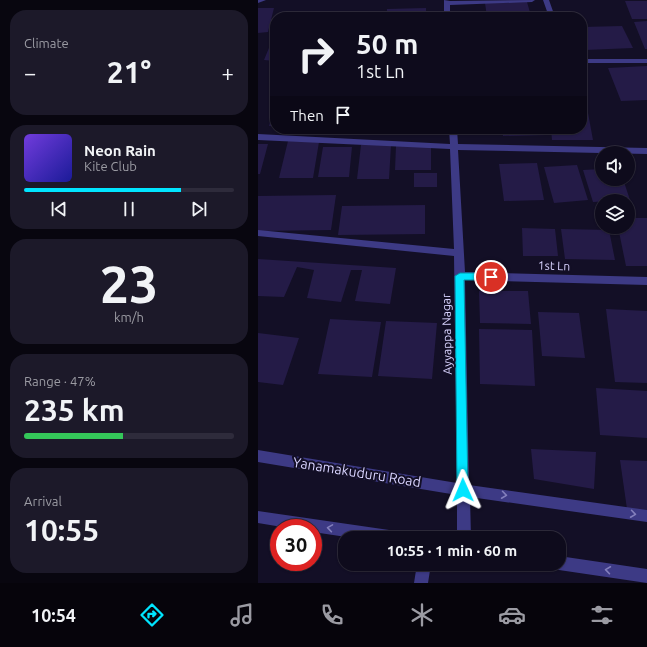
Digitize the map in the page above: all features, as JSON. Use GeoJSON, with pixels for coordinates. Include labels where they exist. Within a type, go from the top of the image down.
{"type":"FeatureCollection","features":[{"type":"Feature","properties":{"kind":"street"},"geometry":{"type":"LineString","coordinates":[[258,1],[263,0]]}},
{"type":"Feature","properties":{"kind":"street"},"geometry":{"type":"LineString","coordinates":[[448,12],[447,2],[532,0]]}},
{"type":"Feature","properties":{"kind":"street"},"geometry":{"type":"LineString","coordinates":[[546,0],[550,12]]}},
{"type":"Feature","properties":{"kind":"street"},"geometry":{"type":"LineString","coordinates":[[587,61],[647,61]]}},
{"type":"Feature","properties":{"kind":"street","name":"Ayyappa Nagar"},"geometry":{"type":"LineString","coordinates":[[453,134],[460,276],[464,531]]}},
{"type":"Feature","properties":{"kind":"street"},"geometry":{"type":"LineString","coordinates":[[258,137],[454,147],[647,151]]}},
{"type":"Feature","properties":{"kind":"street"},"geometry":{"type":"LineString","coordinates":[[258,233],[459,253]]}},
{"type":"Feature","properties":{"kind":"street","name":"1st Ln"},"geometry":{"type":"LineString","coordinates":[[460,276],[647,281]]}},
{"type":"Feature","properties":{"kind":"street","name":"Yanamakuduru Road"},"geometry":{"type":"LineString","coordinates":[[258,456],[463,490],[647,516]]}},
{"type":"Feature","properties":{"kind":"street"},"geometry":{"type":"LineString","coordinates":[[258,517],[350,531]]}},
{"type":"Feature","properties":{"kind":"street"},"geometry":{"type":"LineString","coordinates":[[566,564],[647,576]]}},
{"type":"Feature","properties":{"kind":"street"},"geometry":{"type":"LineString","coordinates":[[421,583],[423,571]]}},
{"type":"Feature","properties":{"kind":"building"},"geometry":{"type":"Polygon","coordinates":[[[625,1],[647,1],[647,19],[632,19],[625,1]]]}},
{"type":"Feature","properties":{"kind":"building"},"geometry":{"type":"Polygon","coordinates":[[[527,2],[530,12],[486,12],[485,3],[527,2]]]}},
{"type":"Feature","properties":{"kind":"building"},"geometry":{"type":"Polygon","coordinates":[[[258,8],[274,8],[273,12],[270,12],[268,32],[258,33],[258,8]]]}},
{"type":"Feature","properties":{"kind":"building"},"geometry":{"type":"Polygon","coordinates":[[[426,8],[426,12],[387,12],[387,9],[426,8]]]}},
{"type":"Feature","properties":{"kind":"building"},"geometry":{"type":"Polygon","coordinates":[[[647,21],[647,49],[645,49],[634,22],[647,21]]]}},
{"type":"Feature","properties":{"kind":"building"},"geometry":{"type":"Polygon","coordinates":[[[622,26],[633,48],[587,50],[587,27],[622,26]]]}},
{"type":"Feature","properties":{"kind":"building"},"geometry":{"type":"Polygon","coordinates":[[[270,45],[270,61],[264,60],[270,45]]]}},
{"type":"Feature","properties":{"kind":"building"},"geometry":{"type":"Polygon","coordinates":[[[647,66],[647,100],[621,101],[608,68],[647,66]]]}},
{"type":"Feature","properties":{"kind":"building"},"geometry":{"type":"Polygon","coordinates":[[[587,107],[593,140],[552,140],[551,134],[587,134],[587,107]]]}},
{"type":"Feature","properties":{"kind":"building"},"geometry":{"type":"Polygon","coordinates":[[[503,134],[547,135],[503,136],[503,134]]]}},
{"type":"Feature","properties":{"kind":"building"},"geometry":{"type":"Polygon","coordinates":[[[288,141],[319,142],[313,178],[279,178],[288,141]]]}},
{"type":"Feature","properties":{"kind":"building"},"geometry":{"type":"Polygon","coordinates":[[[258,144],[268,144],[260,174],[258,174],[258,144]]]}},
{"type":"Feature","properties":{"kind":"building"},"geometry":{"type":"Polygon","coordinates":[[[361,145],[391,145],[389,179],[357,179],[361,145]]]}},
{"type":"Feature","properties":{"kind":"building"},"geometry":{"type":"Polygon","coordinates":[[[396,146],[431,146],[431,170],[395,170],[396,146]]]}},
{"type":"Feature","properties":{"kind":"building"},"geometry":{"type":"Polygon","coordinates":[[[323,147],[352,147],[349,177],[318,177],[323,147]]]}},
{"type":"Feature","properties":{"kind":"building"},"geometry":{"type":"Polygon","coordinates":[[[537,163],[544,200],[504,201],[499,164],[537,163]]]}},
{"type":"Feature","properties":{"kind":"building"},"geometry":{"type":"Polygon","coordinates":[[[577,165],[588,200],[554,203],[544,167],[577,165]]]}},
{"type":"Feature","properties":{"kind":"building"},"geometry":{"type":"Polygon","coordinates":[[[595,169],[595,186],[625,186],[628,194],[595,194],[595,202],[593,202],[583,170],[595,169]]]}},
{"type":"Feature","properties":{"kind":"building"},"geometry":{"type":"Polygon","coordinates":[[[414,173],[437,173],[437,187],[414,187],[414,173]]]}},
{"type":"Feature","properties":{"kind":"building"},"geometry":{"type":"Polygon","coordinates":[[[336,195],[331,230],[258,231],[258,196],[336,195]]]}},
{"type":"Feature","properties":{"kind":"building"},"geometry":{"type":"Polygon","coordinates":[[[425,205],[425,234],[338,235],[342,206],[425,205]]]}},
{"type":"Feature","properties":{"kind":"building"},"geometry":{"type":"Polygon","coordinates":[[[635,218],[647,218],[647,266],[626,266],[619,234],[635,234],[635,218]]]}},
{"type":"Feature","properties":{"kind":"building"},"geometry":{"type":"Polygon","coordinates":[[[522,228],[555,229],[558,256],[523,256],[522,228]]]}},
{"type":"Feature","properties":{"kind":"building"},"geometry":{"type":"Polygon","coordinates":[[[561,229],[595,230],[595,234],[610,234],[615,260],[565,259],[561,229]]]}},
{"type":"Feature","properties":{"kind":"building"},"geometry":{"type":"Polygon","coordinates":[[[258,259],[396,268],[390,304],[355,301],[362,270],[351,270],[341,302],[307,298],[314,270],[297,267],[284,297],[258,296],[258,259]]]}},
{"type":"Feature","properties":{"kind":"building"},"geometry":{"type":"Polygon","coordinates":[[[479,291],[528,291],[531,324],[480,323],[479,291]]]}},
{"type":"Feature","properties":{"kind":"building"},"geometry":{"type":"Polygon","coordinates":[[[606,309],[647,311],[647,383],[615,382],[606,309]]]}},
{"type":"Feature","properties":{"kind":"building"},"geometry":{"type":"Polygon","coordinates":[[[538,312],[579,313],[585,358],[542,356],[538,312]]]}},
{"type":"Feature","properties":{"kind":"building"},"geometry":{"type":"Polygon","coordinates":[[[330,319],[381,322],[372,377],[318,374],[330,319]]]}},
{"type":"Feature","properties":{"kind":"building"},"geometry":{"type":"Polygon","coordinates":[[[386,321],[437,323],[432,379],[378,376],[386,321]]]}},
{"type":"Feature","properties":{"kind":"building"},"geometry":{"type":"Polygon","coordinates":[[[479,329],[532,330],[535,386],[480,384],[479,329]]]}},
{"type":"Feature","properties":{"kind":"building"},"geometry":{"type":"Polygon","coordinates":[[[258,333],[299,338],[283,385],[258,382],[258,333]]]}},
{"type":"Feature","properties":{"kind":"building"},"geometry":{"type":"Polygon","coordinates":[[[596,388],[647,391],[647,438],[600,435],[596,388]]]}},
{"type":"Feature","properties":{"kind":"building"},"geometry":{"type":"Polygon","coordinates":[[[531,449],[596,452],[594,489],[534,479],[531,449]]]}},
{"type":"Feature","properties":{"kind":"building"},"geometry":{"type":"Polygon","coordinates":[[[620,460],[647,461],[647,510],[627,509],[620,460]]]}},
{"type":"Feature","properties":{"kind":"route"},"geometry":{"type":"LineString","coordinates":[[463,490],[460,276],[491,277]]}}]}
